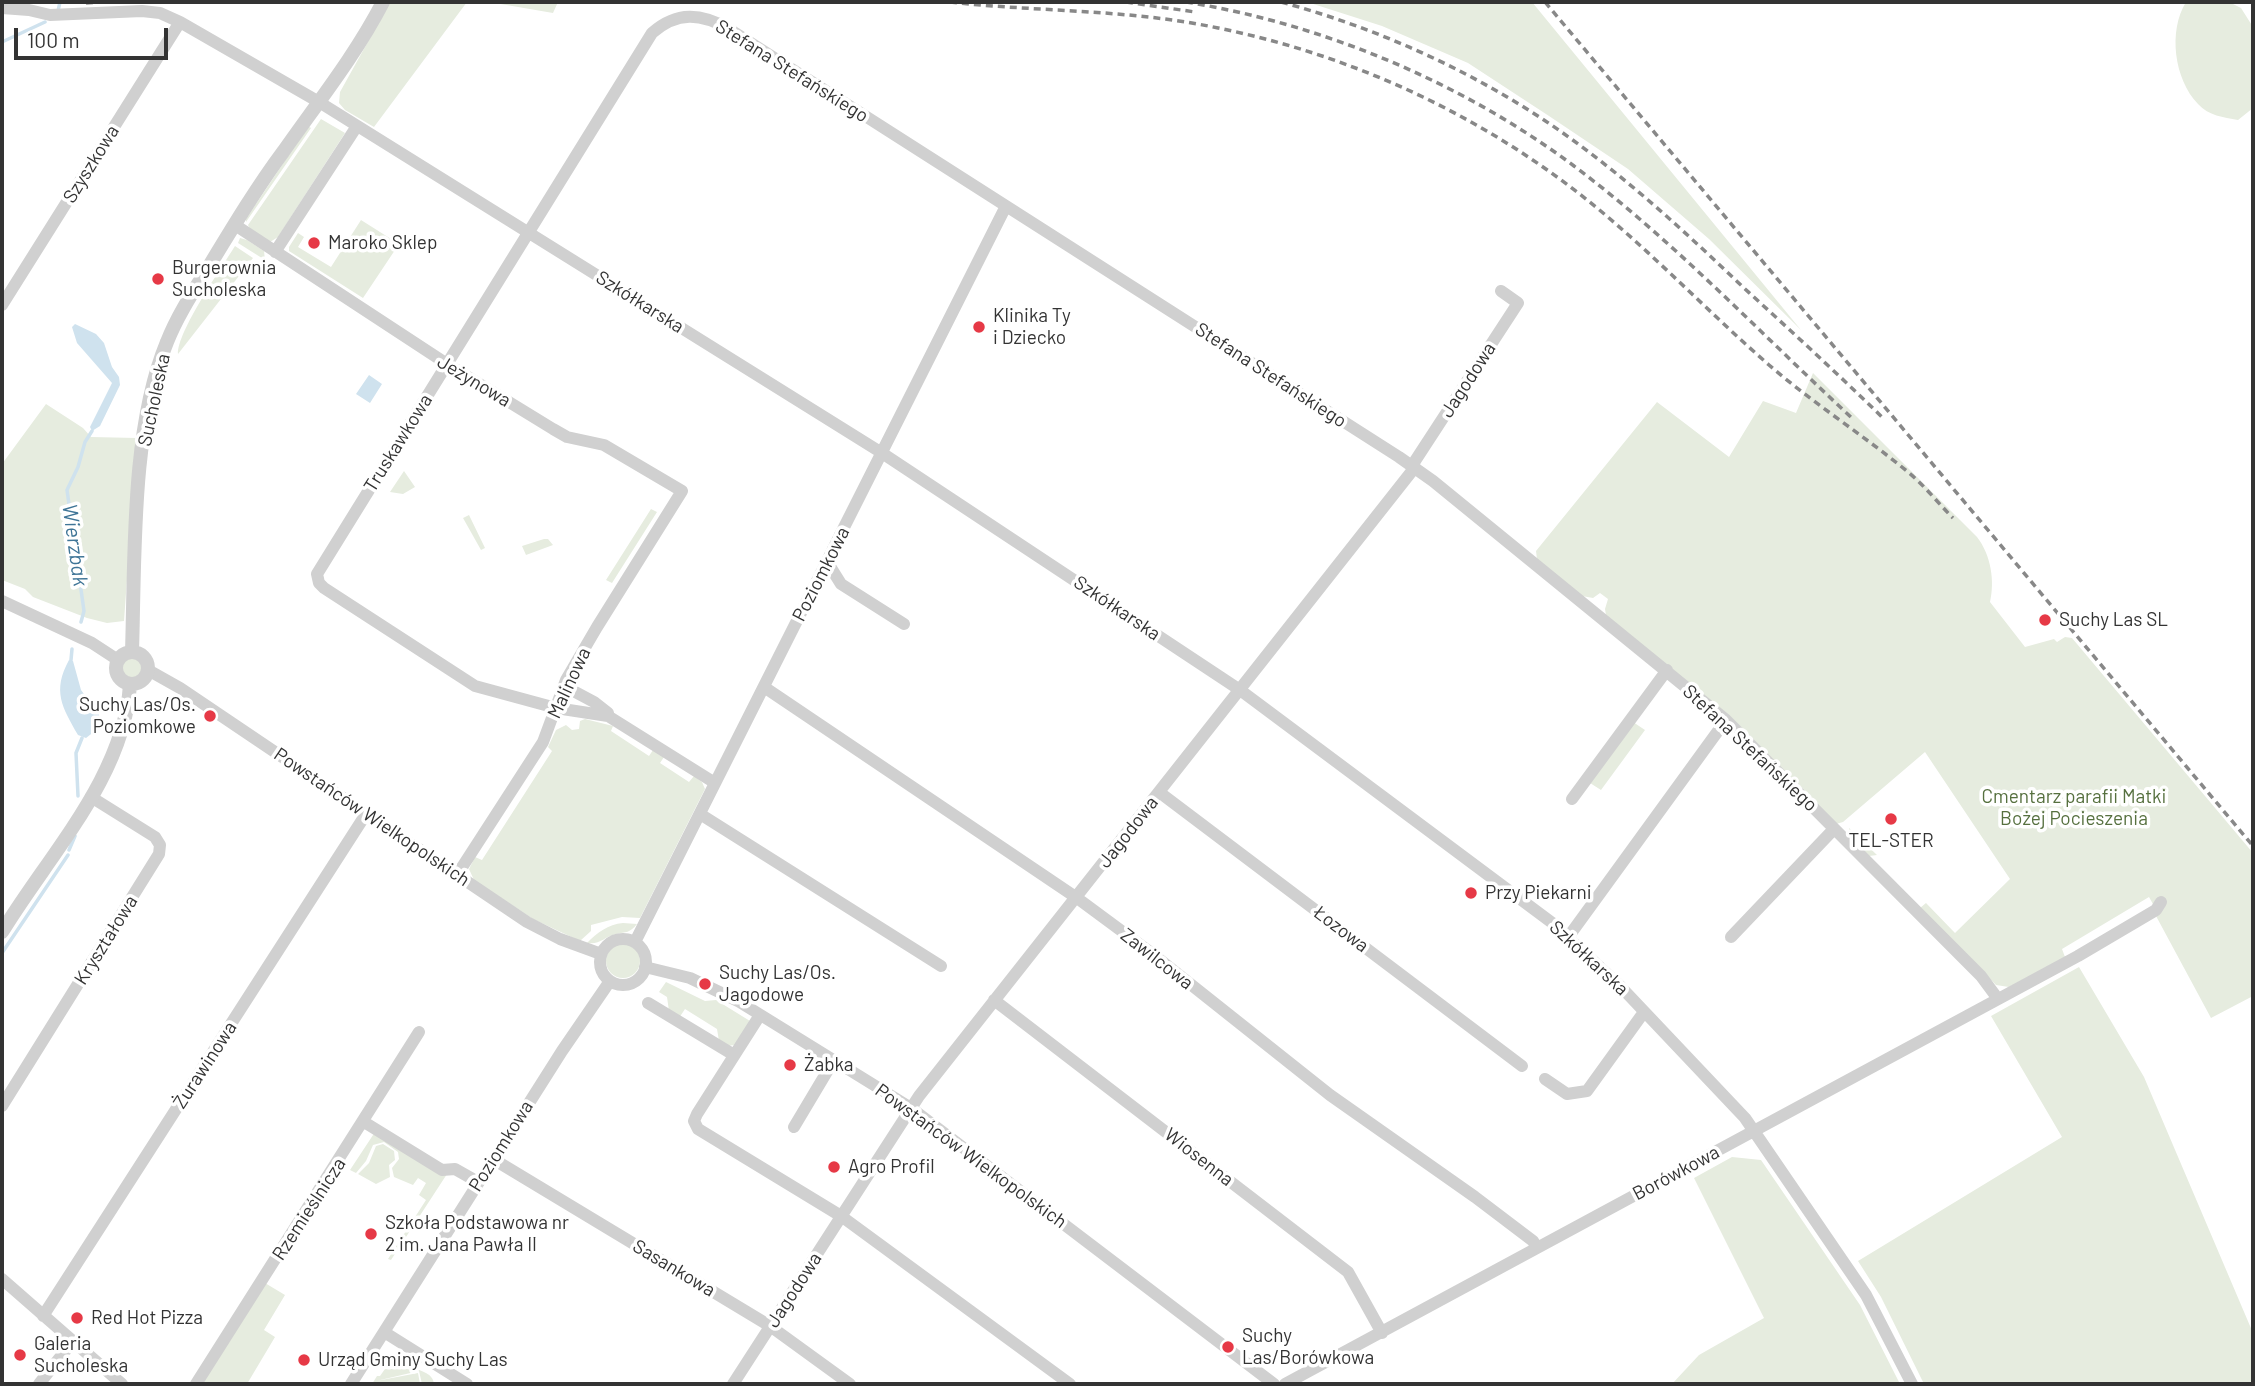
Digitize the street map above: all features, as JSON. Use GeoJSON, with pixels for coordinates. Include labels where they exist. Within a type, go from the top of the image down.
{"type":"FeatureCollection","features":[{"type":"Feature","properties":{"kind":"street","name":"Sucholeska"},"geometry":{"type":"LineString","coordinates":[[132,652],[139,486],[152,392],[159,363],[175,323],[235,225],[281,154],[352,57],[383,2]]}},
{"type":"Feature","properties":{"kind":"street","name":"Szkółkarska"},"geometry":{"type":"LineString","coordinates":[[2,8],[50,15],[142,11],[160,13],[180,22],[319,102],[882,453],[1240,690],[1569,936],[1644,1012],[1755,1130],[1866,1295],[1912,1384]]}},
{"type":"Feature","properties":{"kind":"street","name":"Stefana Stefańskiego"},"geometry":{"type":"LineString","coordinates":[[528,233],[652,33],[664,22],[676,18],[715,21],[1413,466],[1726,720],[1980,976],[1998,999]]}},
{"type":"Feature","properties":{"kind":"street","name":"Szyszkowa"},"geometry":{"type":"LineString","coordinates":[[2,305],[180,22]]}},
{"type":"Feature","properties":{"kind":"street"},"geometry":{"type":"LineString","coordinates":[[275,252],[357,126]]}},
{"type":"Feature","properties":{"kind":"street","name":"Poziomkowa"},"geometry":{"type":"LineString","coordinates":[[635,942],[1006,206]]}},
{"type":"Feature","properties":{"kind":"street","name":"Jeżynowa"},"geometry":{"type":"LineString","coordinates":[[235,225],[447,364],[567,437],[604,444],[682,491]]}},
{"type":"Feature","properties":{"kind":"street","name":"Truskawkowa"},"geometry":{"type":"LineString","coordinates":[[528,233],[317,573],[319,583],[475,687],[556,708]]}},
{"type":"Feature","properties":{"kind":"street","name":"Jagodowa"},"geometry":{"type":"LineString","coordinates":[[733,1384],[911,1108],[1406,478],[1518,303],[1501,290]]}},
{"type":"Feature","properties":{"kind":"street","name":"Malinowa"},"geometry":{"type":"LineString","coordinates":[[457,875],[542,742],[564,686],[597,627],[682,491]]}},
{"type":"Feature","properties":{"kind":"street"},"geometry":{"type":"LineString","coordinates":[[826,565],[841,584],[904,624]]}},
{"type":"Feature","properties":{"kind":"street"},"geometry":{"type":"LineString","coordinates":[[817,581],[841,584]]}},
{"type":"Feature","properties":{"kind":"street"},"geometry":{"type":"LineString","coordinates":[[2,601],[92,643],[118,660]]}},
{"type":"Feature","properties":{"kind":"street"},"geometry":{"type":"LineString","coordinates":[[132,652],[144,657],[148,670],[142,681],[130,684],[120,680],[116,665],[124,654],[132,652]]}},
{"type":"Feature","properties":{"kind":"street","name":"Powstańców Wielkopolskich"},"geometry":{"type":"LineString","coordinates":[[148,670],[180,688],[543,931],[601,954]]}},
{"type":"Feature","properties":{"kind":"street"},"geometry":{"type":"LineString","coordinates":[[1572,799],[1667,670]]}},
{"type":"Feature","properties":{"kind":"street"},"geometry":{"type":"LineString","coordinates":[[2,932],[108,769],[118,745],[130,684]]}},
{"type":"Feature","properties":{"kind":"street"},"geometry":{"type":"LineString","coordinates":[[564,686],[594,702],[617,720],[715,783]]}},
{"type":"Feature","properties":{"kind":"street","name":"Zawilcowa"},"geometry":{"type":"LineString","coordinates":[[764,687],[1077,898],[1150,952],[1330,1096],[1475,1198],[1533,1241],[1537,1248]]}},
{"type":"Feature","properties":{"kind":"street"},"geometry":{"type":"LineString","coordinates":[[556,708],[593,712],[617,720]]}},
{"type":"Feature","properties":{"kind":"street"},"geometry":{"type":"LineString","coordinates":[[1569,936],[1726,720]]}},
{"type":"Feature","properties":{"kind":"street","name":"Łozowa"},"geometry":{"type":"LineString","coordinates":[[1159,792],[1522,1066]]}},
{"type":"Feature","properties":{"kind":"street","name":"Kryształowa"},"geometry":{"type":"LineString","coordinates":[[2,1107],[159,854],[160,845],[155,837],[91,797]]}},
{"type":"Feature","properties":{"kind":"street","name":"Żurawinowa"},"geometry":{"type":"LineString","coordinates":[[43,1315],[366,814]]}},
{"type":"Feature","properties":{"kind":"street"},"geometry":{"type":"LineString","coordinates":[[700,814],[941,966]]}},
{"type":"Feature","properties":{"kind":"street"},"geometry":{"type":"LineString","coordinates":[[1731,937],[1834,829]]}},
{"type":"Feature","properties":{"kind":"street","name":"Borówkowa"},"geometry":{"type":"LineString","coordinates":[[1285,1384],[2068,961],[2156,910],[2161,902]]}},
{"type":"Feature","properties":{"kind":"street"},"geometry":{"type":"LineString","coordinates":[[615,940],[635,942],[645,956],[642,974],[631,983],[617,984],[610,981],[600,966],[604,948],[615,940]]}},
{"type":"Feature","properties":{"kind":"street","name":"Powstańców Wielkopolskich"},"geometry":{"type":"LineString","coordinates":[[645,967],[705,984],[911,1108],[1274,1384]]}},
{"type":"Feature","properties":{"kind":"street","name":"Poziomkowa"},"geometry":{"type":"LineString","coordinates":[[351,1384],[478,1182],[595,1000],[610,981]]}},
{"type":"Feature","properties":{"kind":"street","name":"Wiosenna"},"geometry":{"type":"LineString","coordinates":[[994,1000],[1348,1272],[1382,1333]]}},
{"type":"Feature","properties":{"kind":"street"},"geometry":{"type":"LineString","coordinates":[[648,1003],[734,1055]]}},
{"type":"Feature","properties":{"kind":"street"},"geometry":{"type":"LineString","coordinates":[[1545,1079],[1567,1094],[1587,1091],[1644,1012]]}},
{"type":"Feature","properties":{"kind":"street"},"geometry":{"type":"LineString","coordinates":[[760,1015],[697,1114],[694,1121],[698,1129],[841,1216],[1070,1384]]}},
{"type":"Feature","properties":{"kind":"street","name":"Rzemieślnicza"},"geometry":{"type":"LineString","coordinates":[[196,1384],[419,1032]]}},
{"type":"Feature","properties":{"kind":"street"},"geometry":{"type":"LineString","coordinates":[[794,1126],[834,1060]]}},
{"type":"Feature","properties":{"kind":"street"},"geometry":{"type":"LineString","coordinates":[[364,1122],[442,1170],[455,1169],[478,1182]]}},
{"type":"Feature","properties":{"kind":"street","name":"Sasankowa"},"geometry":{"type":"LineString","coordinates":[[493,1159],[770,1326],[850,1384]]}},
{"type":"Feature","properties":{"kind":"street"},"geometry":{"type":"LineString","coordinates":[[2,1279],[122,1384]]}},
{"type":"Feature","properties":{"kind":"street"},"geometry":{"type":"LineString","coordinates":[[384,1332],[467,1384]]}},
{"type":"Feature","properties":{"kind":"street"},"geometry":{"type":"LineString","coordinates":[[39,1384],[73,1341]]}},
{"type":"Feature","properties":{"kind":"green space"},"geometry":{"type":"Polygon","coordinates":[[[390,2],[467,2],[374,127],[345,110],[339,103],[340,92],[390,2]]]}},
{"type":"Feature","properties":{"kind":"green space"},"geometry":{"type":"Polygon","coordinates":[[[489,2],[558,2],[553,13],[489,2]]]}},
{"type":"Feature","properties":{"kind":"green space"},"geometry":{"type":"Polygon","coordinates":[[[1307,2],[1532,2],[1801,330],[1709,239],[1628,169],[1549,116],[1468,63],[1382,26],[1307,2]]]}},
{"type":"Feature","properties":{"kind":"green space"},"geometry":{"type":"Polygon","coordinates":[[[2186,2],[2229,2],[2241,8],[2253,27],[2253,108],[2238,120],[2216,115],[2202,108],[2183,82],[2176,55],[2176,40],[2180,14],[2186,2]]]}},
{"type":"Feature","properties":{"kind":"green space"},"geometry":{"type":"Polygon","coordinates":[[[321,119],[345,133],[278,237],[270,242],[251,231],[248,225],[321,119]]]}},
{"type":"Feature","properties":{"kind":"green space"},"geometry":{"type":"Polygon","coordinates":[[[308,126],[311,128],[246,222],[246,219],[308,126]]]}},
{"type":"Feature","properties":{"kind":"green space"},"geometry":{"type":"Polygon","coordinates":[[[361,220],[399,244],[363,298],[289,251],[298,233],[304,237],[298,247],[331,267],[361,220]]]}},
{"type":"Feature","properties":{"kind":"green space"},"geometry":{"type":"Polygon","coordinates":[[[240,238],[264,251],[265,260],[238,243],[240,238]]]}},
{"type":"Feature","properties":{"kind":"green space"},"geometry":{"type":"Polygon","coordinates":[[[235,246],[253,258],[178,354],[192,316],[235,246]]]}},
{"type":"Feature","properties":{"kind":"green space","name":"Cmentarz parafii Matki Bożej Pocieszenia"},"geometry":{"type":"Polygon","coordinates":[[[1813,373],[1977,537],[1991,568],[1990,602],[2025,647],[2054,639],[2057,642],[2065,637],[2072,638],[2253,853],[2253,996],[2211,1018],[2156,916],[2158,913],[2149,897],[2062,949],[2065,957],[2009,987],[1996,985],[1920,908],[1926,903],[1955,933],[2010,879],[1925,752],[1843,822],[1836,824],[1606,615],[1608,599],[1600,593],[1593,598],[1582,596],[1537,559],[1536,551],[1657,402],[1729,457],[1763,401],[1796,413],[1813,373]]]}},
{"type":"Feature","properties":{"kind":"green space"},"geometry":{"type":"Polygon","coordinates":[[[46,404],[83,428],[91,437],[137,438],[124,621],[107,623],[87,618],[33,597],[25,589],[2,580],[2,464],[46,404]]]}},
{"type":"Feature","properties":{"kind":"green space"},"geometry":{"type":"Polygon","coordinates":[[[404,471],[415,487],[403,494],[390,492],[404,471]]]}},
{"type":"Feature","properties":{"kind":"green space"},"geometry":{"type":"Polygon","coordinates":[[[651,509],[657,512],[612,583],[606,580],[651,509]]]}},
{"type":"Feature","properties":{"kind":"green space"},"geometry":{"type":"Polygon","coordinates":[[[469,515],[485,548],[481,550],[463,518],[469,515]]]}},
{"type":"Feature","properties":{"kind":"green space"},"geometry":{"type":"Polygon","coordinates":[[[548,539],[553,545],[526,555],[522,546],[548,539]]]}},
{"type":"Feature","properties":{"kind":"green space"},"geometry":{"type":"Polygon","coordinates":[[[131,657],[139,661],[143,669],[139,677],[131,681],[123,677],[119,669],[123,661],[131,657]]]}},
{"type":"Feature","properties":{"kind":"green space"},"geometry":{"type":"Polygon","coordinates":[[[585,719],[613,726],[611,731],[649,756],[653,750],[664,757],[660,763],[689,782],[694,776],[702,782],[705,789],[640,918],[622,917],[591,925],[591,931],[580,941],[533,919],[474,880],[469,869],[475,857],[482,860],[552,751],[548,747],[556,730],[566,725],[572,730],[579,729],[580,721],[585,719]]]}},
{"type":"Feature","properties":{"kind":"green space"},"geometry":{"type":"Polygon","coordinates":[[[1633,722],[1645,730],[1601,790],[1590,783],[1633,722]]]}},
{"type":"Feature","properties":{"kind":"green space"},"geometry":{"type":"Polygon","coordinates":[[[1849,828],[1877,855],[1869,856],[1849,835],[1849,828]]]}},
{"type":"Feature","properties":{"kind":"green space"},"geometry":{"type":"Polygon","coordinates":[[[637,924],[628,932],[587,943],[612,925],[637,924]]]}},
{"type":"Feature","properties":{"kind":"green space"},"geometry":{"type":"Polygon","coordinates":[[[623,944],[635,949],[640,961],[635,973],[623,978],[611,973],[606,961],[611,949],[623,944]]]}},
{"type":"Feature","properties":{"kind":"green space"},"geometry":{"type":"Polygon","coordinates":[[[2079,967],[2144,1077],[2253,1333],[2253,1384],[1924,1384],[1881,1297],[1858,1261],[2062,1137],[1991,1016],[2079,967]]]}},
{"type":"Feature","properties":{"kind":"green space"},"geometry":{"type":"Polygon","coordinates":[[[666,982],[705,1001],[716,1000],[750,1021],[735,1045],[726,1046],[719,1041],[717,1029],[685,1009],[679,1018],[669,1011],[667,997],[659,992],[666,982]]]}},
{"type":"Feature","properties":{"kind":"green space"},"geometry":{"type":"Polygon","coordinates":[[[375,1132],[447,1174],[391,1260],[388,1259],[426,1200],[419,1195],[426,1183],[418,1178],[413,1185],[394,1177],[392,1168],[399,1159],[398,1152],[384,1142],[373,1145],[366,1161],[356,1173],[350,1170],[375,1132]]]}},
{"type":"Feature","properties":{"kind":"green space"},"geometry":{"type":"Polygon","coordinates":[[[383,1144],[394,1151],[395,1160],[389,1165],[390,1177],[376,1184],[358,1174],[369,1163],[376,1146],[383,1144]]]}},
{"type":"Feature","properties":{"kind":"green space"},"geometry":{"type":"Polygon","coordinates":[[[1732,1157],[1761,1160],[1860,1305],[1900,1384],[1672,1384],[1699,1355],[1764,1318],[1694,1178],[1732,1157]]]}},
{"type":"Feature","properties":{"kind":"green space"},"geometry":{"type":"Polygon","coordinates":[[[265,1283],[285,1295],[264,1330],[275,1337],[247,1384],[199,1384],[265,1283]]]}},
{"type":"Feature","properties":{"kind":"green space"},"geometry":{"type":"Polygon","coordinates":[[[398,1357],[429,1375],[434,1384],[422,1384],[419,1371],[376,1381],[418,1373],[420,1384],[372,1384],[392,1359],[398,1357]]]}},
{"type":"Feature","properties":{"kind":"water"},"geometry":{"type":"Polygon","coordinates":[[[75,324],[96,334],[104,343],[112,367],[119,377],[120,385],[100,426],[92,431],[90,427],[112,383],[77,343],[72,327],[75,324]]]}},
{"type":"Feature","properties":{"kind":"water"},"geometry":{"type":"Polygon","coordinates":[[[369,375],[382,384],[370,403],[356,394],[369,375]]]}},
{"type":"Feature","properties":{"kind":"water"},"geometry":{"type":"Polygon","coordinates":[[[69,660],[73,661],[81,690],[99,714],[100,727],[86,738],[78,735],[61,699],[61,681],[69,660]]]}},
{"type":"Feature","properties":{"kind":"waterway","name":"Wierzbak"},"geometry":{"type":"LineString","coordinates":[[58,11],[60,2]]}},
{"type":"Feature","properties":{"kind":"waterway","name":"Wierzbak"},"geometry":{"type":"LineString","coordinates":[[2,42],[45,22]]}},
{"type":"Feature","properties":{"kind":"waterway","name":"Wierzbak"},"geometry":{"type":"LineString","coordinates":[[81,622],[84,611],[67,490],[78,467],[85,442],[92,431]]}},
{"type":"Feature","properties":{"kind":"waterway","name":"Wierzbak"},"geometry":{"type":"LineString","coordinates":[[71,660],[72,649]]}},
{"type":"Feature","properties":{"kind":"waterway","name":"Wierzbak"},"geometry":{"type":"LineString","coordinates":[[78,796],[76,753],[82,738]]}},
{"type":"Feature","properties":{"kind":"waterway","name":"Wierzbak"},"geometry":{"type":"LineString","coordinates":[[69,850],[75,836]]}},
{"type":"Feature","properties":{"kind":"waterway","name":"Wierzbak"},"geometry":{"type":"LineString","coordinates":[[2,953],[68,855]]}},
{"type":"Feature","properties":{"kind":"railway"},"geometry":{"type":"LineString","coordinates":[[86,3],[99,2]]}},
{"type":"Feature","properties":{"kind":"railway"},"geometry":{"type":"LineString","coordinates":[[950,2],[1151,17],[1218,28],[1324,57],[1426,98],[1521,152],[1609,218],[1769,365],[1914,477],[1953,518]]}},
{"type":"Feature","properties":{"kind":"railway"},"geometry":{"type":"LineString","coordinates":[[1126,2],[1195,12]]}},
{"type":"Feature","properties":{"kind":"railway"},"geometry":{"type":"LineString","coordinates":[[1186,2],[1289,25],[1390,61],[1439,83],[1531,136],[1574,166],[1647,225],[1853,419]]}},
{"type":"Feature","properties":{"kind":"railway"},"geometry":{"type":"LineString","coordinates":[[1281,2],[1349,23],[1415,50],[1480,81],[1541,118],[1621,177],[1671,220],[1883,418]]}},
{"type":"Feature","properties":{"kind":"railway"},"geometry":{"type":"LineString","coordinates":[[1545,2],[2253,846]]}},
{"type":"Feature","properties":{"kind":"place","name":"Maroko Sklep"},"geometry":{"type":"Point","coordinates":[314,243]}},
{"type":"Feature","properties":{"kind":"place","name":"Burgerownia Sucholeska"},"geometry":{"type":"Point","coordinates":[158,279]}},
{"type":"Feature","properties":{"kind":"place","name":"Klinika Ty i Dziecko"},"geometry":{"type":"Point","coordinates":[979,327]}},
{"type":"Feature","properties":{"kind":"place","name":"Suchy Las SL"},"geometry":{"type":"Point","coordinates":[2045,620]}},
{"type":"Feature","properties":{"kind":"place","name":"Suchy Las/Os. Poziomkowe"},"geometry":{"type":"Point","coordinates":[210,716]}},
{"type":"Feature","properties":{"kind":"place","name":"TEL-STER"},"geometry":{"type":"Point","coordinates":[1891,819]}},
{"type":"Feature","properties":{"kind":"place","name":"Przy Piekarni"},"geometry":{"type":"Point","coordinates":[1471,893]}},
{"type":"Feature","properties":{"kind":"place","name":"Suchy Las/Os. Jagodowe"},"geometry":{"type":"Point","coordinates":[705,984]}},
{"type":"Feature","properties":{"kind":"place","name":"Żabka"},"geometry":{"type":"Point","coordinates":[790,1065]}},
{"type":"Feature","properties":{"kind":"place","name":"Agro Profil"},"geometry":{"type":"Point","coordinates":[834,1167]}},
{"type":"Feature","properties":{"kind":"place","name":"Szkoła Podstawowa nr 2 im. Jana Pawła II"},"geometry":{"type":"Point","coordinates":[371,1234]}},
{"type":"Feature","properties":{"kind":"place","name":"Red Hot Pizza"},"geometry":{"type":"Point","coordinates":[77,1318]}},
{"type":"Feature","properties":{"kind":"place","name":"Suchy Las/Borówkowa"},"geometry":{"type":"Point","coordinates":[1228,1347]}},
{"type":"Feature","properties":{"kind":"place","name":"Galeria Sucholeska"},"geometry":{"type":"Point","coordinates":[20,1355]}},
{"type":"Feature","properties":{"kind":"place","name":"Urząd Gminy Suchy Las"},"geometry":{"type":"Point","coordinates":[304,1360]}}]}
